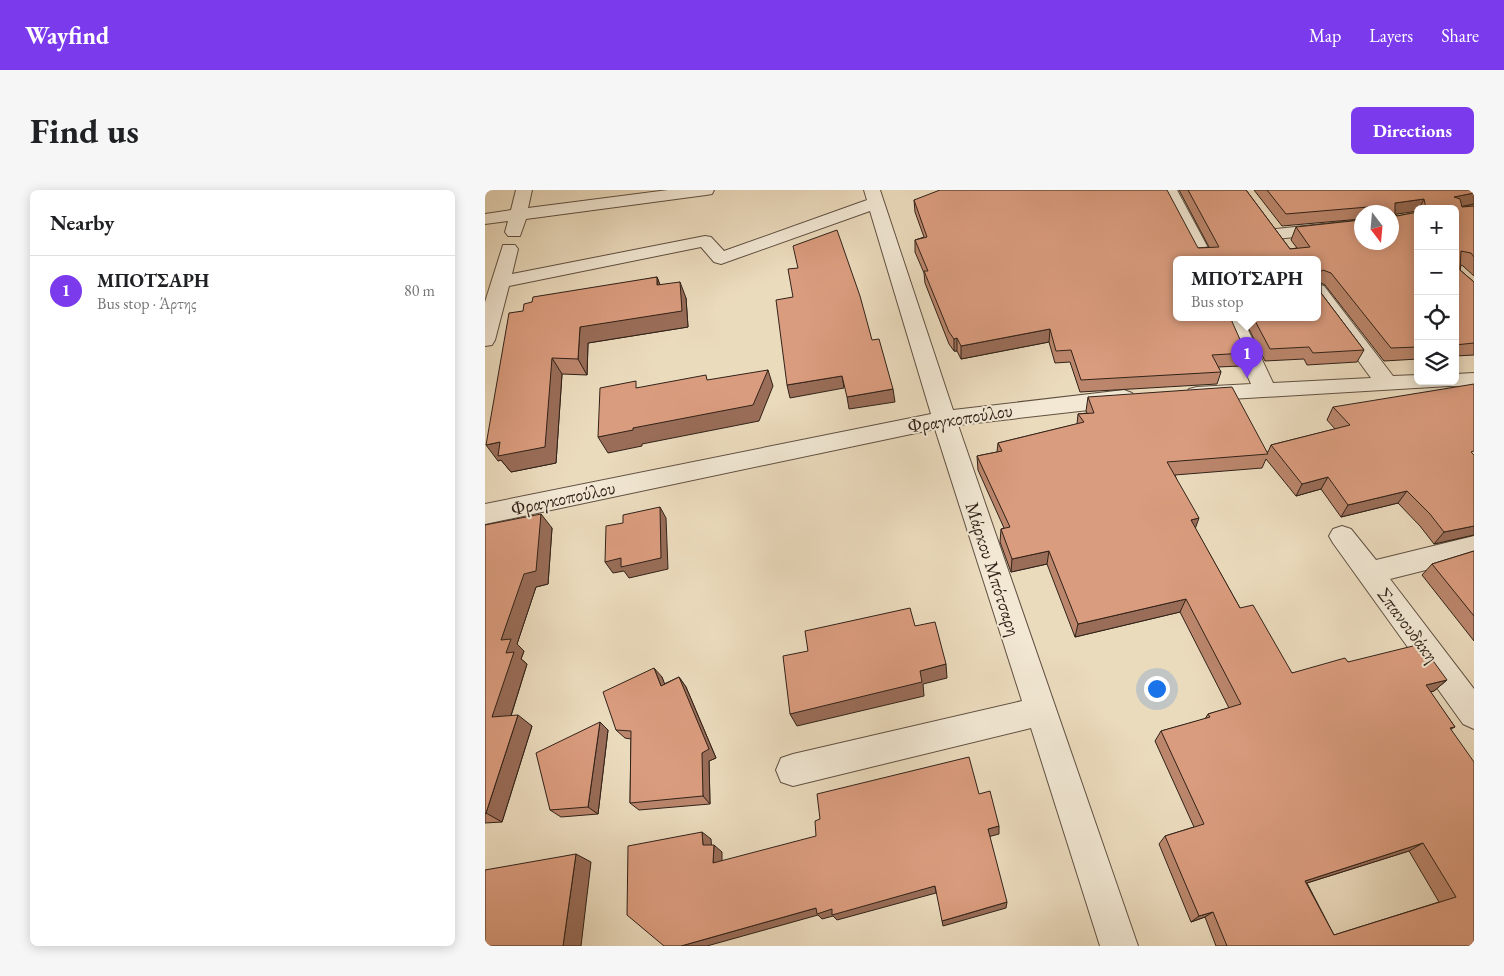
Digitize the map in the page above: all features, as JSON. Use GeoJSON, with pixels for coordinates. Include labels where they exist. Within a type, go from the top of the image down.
{"type":"FeatureCollection","features":[{"type":"Feature","properties":{"kind":"street"},"geometry":{"type":"LineString","coordinates":[[485,340],[501,265],[518,216],[524,190]]}},
{"type":"Feature","properties":{"kind":"street"},"geometry":{"type":"LineString","coordinates":[[485,220],[706,190]]}},
{"type":"Feature","properties":{"kind":"street"},"geometry":{"type":"LineString","coordinates":[[1169,190],[1203,256]]}},
{"type":"Feature","properties":{"kind":"street"},"geometry":{"type":"LineString","coordinates":[[501,265],[649,269],[648,252],[705,241],[721,258],[873,194]]}},
{"type":"Feature","properties":{"kind":"street"},"geometry":{"type":"LineString","coordinates":[[736,235],[748,234],[873,194]]}},
{"type":"Feature","properties":{"kind":"street","name":"Μάρκου Μπότσαρη"},"geometry":{"type":"LineString","coordinates":[[873,194],[944,419],[1119,946]]}},
{"type":"Feature","properties":{"kind":"street"},"geometry":{"type":"LineString","coordinates":[[1289,253],[1271,228],[1354,225]]}},
{"type":"Feature","properties":{"kind":"street"},"geometry":{"type":"LineString","coordinates":[[1321,295],[1387,384]]}},
{"type":"Feature","properties":{"kind":"street"},"geometry":{"type":"LineString","coordinates":[[1234,321],[1265,390]]}},
{"type":"Feature","properties":{"kind":"street"},"geometry":{"type":"LineString","coordinates":[[1459,381],[1474,380]]}},
{"type":"Feature","properties":{"kind":"street"},"geometry":{"type":"LineString","coordinates":[[1174,395],[1414,383]]}},
{"type":"Feature","properties":{"kind":"street","name":"Φραγκοπούλου"},"geometry":{"type":"LineString","coordinates":[[485,514],[944,419],[1059,404],[1144,397]]}},
{"type":"Feature","properties":{"kind":"street","name":"Σπανουδάκη"},"geometry":{"type":"LineString","coordinates":[[1342,536],[1474,714]]}},
{"type":"Feature","properties":{"kind":"street"},"geometry":{"type":"LineString","coordinates":[[1369,573],[1474,547]]}},
{"type":"Feature","properties":{"kind":"street"},"geometry":{"type":"LineString","coordinates":[[793,770],[1041,711]]}},
{"type":"Feature","properties":{"kind":"building"},"geometry":{"type":"Polygon","coordinates":[[[940,190],[1167,190],[1198,248],[1219,247],[1188,190],[1246,190],[1290,249],[1310,247],[1296,227],[1354,221],[1354,250],[1399,250],[1399,216],[1414,213],[1414,347],[1391,348],[1331,273],[1323,270],[1321,271],[1321,256],[1173,256],[1173,321],[1232,321],[1246,353],[1212,355],[1221,372],[1081,380],[1071,350],[1056,351],[1050,329],[961,346],[957,338],[954,339],[949,332],[924,271],[928,271],[915,240],[927,237],[914,200],[940,190]]]}},
{"type":"Feature","properties":{"kind":"building"},"geometry":{"type":"Polygon","coordinates":[[[1267,190],[1474,190],[1474,193],[1454,197],[1460,199],[1462,207],[1474,206],[1474,257],[1471,253],[1461,251],[1460,270],[1474,282],[1474,343],[1459,345],[1459,205],[1425,205],[1424,199],[1395,203],[1395,205],[1354,205],[1354,208],[1286,214],[1267,190]]]}},
{"type":"Feature","properties":{"kind":"building"},"geometry":{"type":"Polygon","coordinates":[[[837,230],[860,296],[872,340],[879,339],[893,389],[847,397],[842,376],[787,385],[776,300],[793,297],[788,269],[798,268],[793,246],[837,230]]]}},
{"type":"Feature","properties":{"kind":"building"},"geometry":{"type":"Polygon","coordinates":[[[657,277],[657,285],[680,282],[682,311],[580,327],[578,359],[552,358],[545,447],[498,456],[500,442],[486,445],[509,313],[523,311],[524,304],[532,302],[533,297],[657,277]]]}},
{"type":"Feature","properties":{"kind":"building"},"geometry":{"type":"Polygon","coordinates":[[[1321,293],[1364,350],[1313,353],[1309,347],[1270,349],[1255,321],[1321,321],[1321,293]]]}},
{"type":"Feature","properties":{"kind":"building"},"geometry":{"type":"Polygon","coordinates":[[[768,370],[753,405],[633,428],[633,430],[598,437],[600,388],[636,381],[636,388],[706,375],[707,380],[768,370]]]}},
{"type":"Feature","properties":{"kind":"building"},"geometry":{"type":"Polygon","coordinates":[[[1474,384],[1474,451],[1471,452],[1474,455],[1474,526],[1444,532],[1430,514],[1407,491],[1348,505],[1328,477],[1302,484],[1271,445],[1350,425],[1333,407],[1474,384]]]}},
{"type":"Feature","properties":{"kind":"building"},"geometry":{"type":"Polygon","coordinates":[[[1232,387],[1268,454],[1167,462],[1199,518],[1191,520],[1240,608],[1253,605],[1292,673],[1345,658],[1348,662],[1421,644],[1447,680],[1426,685],[1455,727],[1450,728],[1474,762],[1474,946],[1227,946],[1213,912],[1199,916],[1165,836],[1204,824],[1161,731],[1210,717],[1208,714],[1241,704],[1186,599],[1078,624],[1049,551],[1012,559],[1001,529],[1010,527],[977,456],[1002,451],[998,443],[1084,422],[1078,414],[1094,413],[1088,397],[1232,387]],[[1423,843],[1305,881],[1334,935],[1456,897],[1423,843]]]}},
{"type":"Feature","properties":{"kind":"building"},"geometry":{"type":"Polygon","coordinates":[[[660,507],[661,558],[621,567],[621,558],[605,562],[606,526],[623,523],[623,515],[660,507]]]}},
{"type":"Feature","properties":{"kind":"building"},"geometry":{"type":"Polygon","coordinates":[[[541,514],[536,571],[524,574],[501,640],[511,639],[506,653],[514,652],[492,717],[518,715],[485,814],[485,525],[541,514]]]}},
{"type":"Feature","properties":{"kind":"building"},"geometry":{"type":"Polygon","coordinates":[[[1474,551],[1474,616],[1432,564],[1474,551]]]}},
{"type":"Feature","properties":{"kind":"building"},"geometry":{"type":"Polygon","coordinates":[[[910,608],[915,626],[935,622],[946,664],[920,671],[922,682],[790,714],[783,656],[808,651],[805,631],[910,608]]]}},
{"type":"Feature","properties":{"kind":"building"},"geometry":{"type":"Polygon","coordinates":[[[654,668],[661,686],[679,677],[709,749],[702,753],[703,796],[630,803],[631,731],[616,730],[603,692],[654,668]]]}},
{"type":"Feature","properties":{"kind":"building"},"geometry":{"type":"Polygon","coordinates":[[[600,722],[588,807],[550,810],[536,753],[600,722]]]}},
{"type":"Feature","properties":{"kind":"building"},"geometry":{"type":"Polygon","coordinates":[[[969,757],[979,794],[990,791],[999,826],[988,829],[1007,902],[942,921],[935,886],[832,915],[832,909],[817,914],[816,908],[681,946],[664,946],[627,915],[628,846],[702,832],[703,845],[714,845],[713,863],[816,836],[815,821],[820,819],[817,794],[969,757]]]}},
{"type":"Feature","properties":{"kind":"building"},"geometry":{"type":"Polygon","coordinates":[[[576,854],[563,946],[485,946],[485,870],[576,854]]]}},
{"type":"Feature","properties":{"kind":"place","name":"ΜΠΟΤΣΑΡΗ"},"geometry":{"type":"Point","coordinates":[1247,378]}}]}
